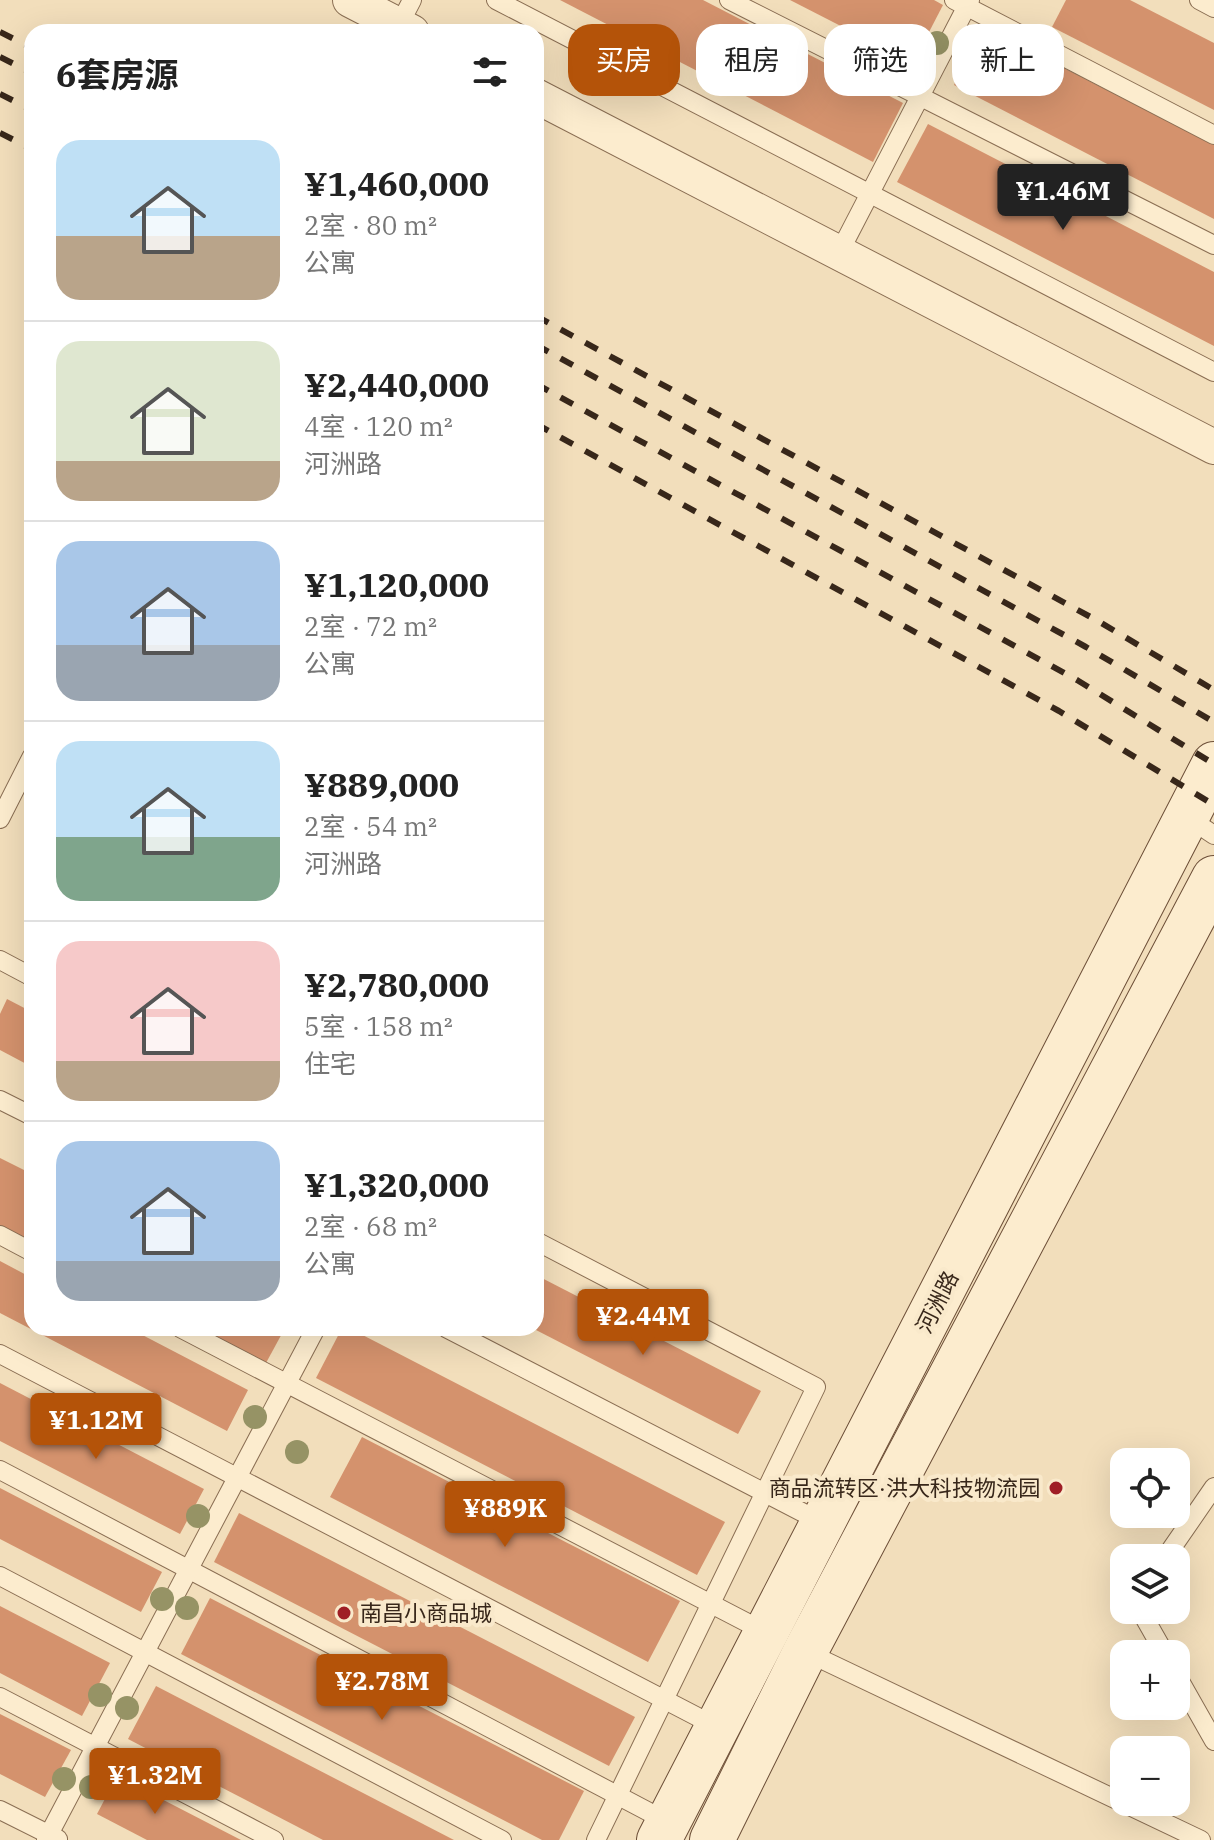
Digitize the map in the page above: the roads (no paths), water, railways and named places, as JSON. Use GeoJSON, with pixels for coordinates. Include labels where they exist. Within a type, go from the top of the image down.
{"type":"FeatureCollection","features":[{"type":"Feature","properties":{"kind":"main road","name":"河洲路"},"geometry":{"type":"LineString","coordinates":[[664,1831],[717,1727],[785,1642],[823,1523],[1201,826],[1214,764]]}},
{"type":"Feature","properties":{"kind":"main road"},"geometry":{"type":"LineString","coordinates":[[712,1840],[785,1642],[1214,878]]}},
{"type":"Feature","properties":{"kind":"street"},"geometry":{"type":"LineString","coordinates":[[350,0],[405,22]]}},
{"type":"Feature","properties":{"kind":"street"},"geometry":{"type":"LineString","coordinates":[[544,100],[1214,447]]}},
{"type":"Feature","properties":{"kind":"lane"},"geometry":{"type":"LineString","coordinates":[[496,0],[543,24]]}},
{"type":"Feature","properties":{"kind":"lane"},"geometry":{"type":"LineString","coordinates":[[729,0],[1214,245]]}},
{"type":"Feature","properties":{"kind":"lane"},"geometry":{"type":"LineString","coordinates":[[1199,0],[1214,8]]}},
{"type":"Feature","properties":{"kind":"lane"},"geometry":{"type":"LineString","coordinates":[[839,253],[921,97],[964,2],[1214,135]]}},
{"type":"Feature","properties":{"kind":"lane"},"geometry":{"type":"LineString","coordinates":[[544,25],[1214,372]]}},
{"type":"Feature","properties":{"kind":"lane"},"geometry":{"type":"LineString","coordinates":[[0,819],[24,772]]}},
{"type":"Feature","properties":{"kind":"lane"},"geometry":{"type":"LineString","coordinates":[[0,960],[24,973]]}},
{"type":"Feature","properties":{"kind":"lane"},"geometry":{"type":"LineString","coordinates":[[0,1100],[24,1112]]}},
{"type":"Feature","properties":{"kind":"lane"},"geometry":{"type":"LineString","coordinates":[[0,1235],[24,1248]]}},
{"type":"Feature","properties":{"kind":"lane"},"geometry":{"type":"LineString","coordinates":[[544,1245],[816,1387],[596,1840]]}},
{"type":"Feature","properties":{"kind":"lane"},"geometry":{"type":"LineString","coordinates":[[196,1336],[785,1642],[1201,1840]]}},
{"type":"Feature","properties":{"kind":"lane"},"geometry":{"type":"LineString","coordinates":[[0,1810],[51,1838],[95,1746],[312,1336]]}},
{"type":"Feature","properties":{"kind":"lane"},"geometry":{"type":"LineString","coordinates":[[461,1336],[823,1523]]}},
{"type":"Feature","properties":{"kind":"lane"},"geometry":{"type":"LineString","coordinates":[[0,1354],[717,1727]]}},
{"type":"Feature","properties":{"kind":"lane"},"geometry":{"type":"LineString","coordinates":[[0,1470],[618,1795],[664,1831]]}},
{"type":"Feature","properties":{"kind":"lane"},"geometry":{"type":"LineString","coordinates":[[1175,1544],[1214,1487]]}},
{"type":"Feature","properties":{"kind":"lane"},"geometry":{"type":"LineString","coordinates":[[0,1576],[502,1840]]}},
{"type":"Feature","properties":{"kind":"lane"},"geometry":{"type":"LineString","coordinates":[[0,1697],[274,1840]]}},
{"type":"Feature","properties":{"kind":"lane"},"geometry":{"type":"LineString","coordinates":[[1190,1699],[1214,1741]]}},
{"type":"Feature","properties":{"kind":"railway"},"geometry":{"type":"LineString","coordinates":[[0,32],[24,44]]}},
{"type":"Feature","properties":{"kind":"railway"},"geometry":{"type":"LineString","coordinates":[[0,57],[24,69]]}},
{"type":"Feature","properties":{"kind":"railway"},"geometry":{"type":"LineString","coordinates":[[0,94],[24,106]]}},
{"type":"Feature","properties":{"kind":"railway"},"geometry":{"type":"LineString","coordinates":[[0,133],[24,145]]}},
{"type":"Feature","properties":{"kind":"railway"},"geometry":{"type":"LineString","coordinates":[[544,320],[1098,621],[1214,690]]}},
{"type":"Feature","properties":{"kind":"railway"},"geometry":{"type":"LineString","coordinates":[[544,349],[1086,647],[1214,722]]}},
{"type":"Feature","properties":{"kind":"railway"},"geometry":{"type":"LineString","coordinates":[[544,388],[1077,680],[1214,764]]}},
{"type":"Feature","properties":{"kind":"railway"},"geometry":{"type":"LineString","coordinates":[[544,428],[1059,711],[1214,805]]}},
{"type":"Feature","properties":{"kind":"place","name":"商品流转区·洪大科技物流园"},"geometry":{"type":"Point","coordinates":[1056,1488]}},
{"type":"Feature","properties":{"kind":"place","name":"南昌小商品城"},"geometry":{"type":"Point","coordinates":[344,1613]}}]}
